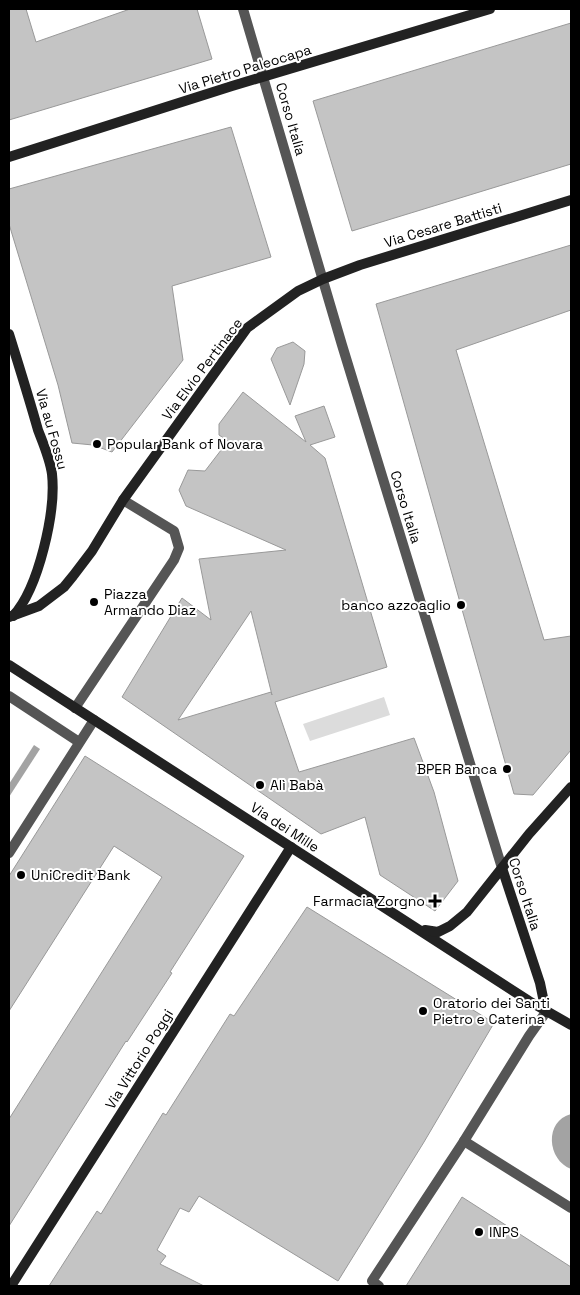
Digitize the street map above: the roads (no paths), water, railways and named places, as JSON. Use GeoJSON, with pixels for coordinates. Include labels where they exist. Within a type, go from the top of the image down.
{"type":"FeatureCollection","features":[{"type":"Feature","properties":{"kind":"street","name":"Corso Italia"},"geometry":{"type":"LineString","coordinates":[[243,9],[502,868],[540,983],[546,1012]]}},
{"type":"Feature","properties":{"kind":"street","name":"Via Pietro Paleocapa"},"geometry":{"type":"LineString","coordinates":[[9,156],[232,86],[490,9]]}},
{"type":"Feature","properties":{"kind":"street","name":"Via Cesare Battisti"},"geometry":{"type":"LineString","coordinates":[[323,279],[360,265],[571,200]]}},
{"type":"Feature","properties":{"kind":"street","name":"Via Elvio Pertinace"},"geometry":{"type":"LineString","coordinates":[[123,500],[247,328],[298,291],[323,279]]}},
{"type":"Feature","properties":{"kind":"street","name":"Via au Fossu"},"geometry":{"type":"LineString","coordinates":[[9,334],[52,473],[52,499],[44,545],[33,582],[20,606],[11,616]]}},
{"type":"Feature","properties":{"kind":"street"},"geometry":{"type":"LineString","coordinates":[[11,616],[39,606],[64,587],[92,550],[123,500],[174,531],[179,548],[174,560],[75,708]]}},
{"type":"Feature","properties":{"kind":"street","name":"Via dei Mille"},"geometry":{"type":"LineString","coordinates":[[9,665],[546,1012],[571,1025]]}},
{"type":"Feature","properties":{"kind":"street"},"geometry":{"type":"LineString","coordinates":[[9,696],[79,742]]}},
{"type":"Feature","properties":{"kind":"street"},"geometry":{"type":"LineString","coordinates":[[9,853],[94,720]]}},
{"type":"Feature","properties":{"kind":"street"},"geometry":{"type":"LineString","coordinates":[[418,928],[429,932],[438,932],[450,926],[467,912],[529,834],[571,787]]}},
{"type":"Feature","properties":{"kind":"street","name":"Via Vittorio Poggi"},"geometry":{"type":"LineString","coordinates":[[11,1286],[291,847]]}},
{"type":"Feature","properties":{"kind":"street"},"geometry":{"type":"LineString","coordinates":[[379,1286],[372,1281],[546,1012]]}},
{"type":"Feature","properties":{"kind":"street"},"geometry":{"type":"LineString","coordinates":[[464,1141],[571,1208]]}},
{"type":"Feature","properties":{"kind":"place","name":"Popular Bank of Novara"},"geometry":{"type":"Point","coordinates":[97,444]}},
{"type":"Feature","properties":{"kind":"place","name":"Piazza Armando Diaz"},"geometry":{"type":"Point","coordinates":[94,602]}},
{"type":"Feature","properties":{"kind":"place","name":"banco azzoaglio"},"geometry":{"type":"Point","coordinates":[461,605]}},
{"type":"Feature","properties":{"kind":"place","name":"BPER Banca"},"geometry":{"type":"Point","coordinates":[507,769]}},
{"type":"Feature","properties":{"kind":"place","name":"Alì Babà"},"geometry":{"type":"Point","coordinates":[260,785]}},
{"type":"Feature","properties":{"kind":"place","name":"UniCredit Bank"},"geometry":{"type":"Point","coordinates":[21,875]}},
{"type":"Feature","properties":{"kind":"place","name":"Farmacia Zorgno"},"geometry":{"type":"Point","coordinates":[435,901]}},
{"type":"Feature","properties":{"kind":"place","name":"Oratorio dei Santi Pietro e Caterina"},"geometry":{"type":"Point","coordinates":[423,1011]}},
{"type":"Feature","properties":{"kind":"place","name":"INPS"},"geometry":{"type":"Point","coordinates":[479,1232]}}]}
